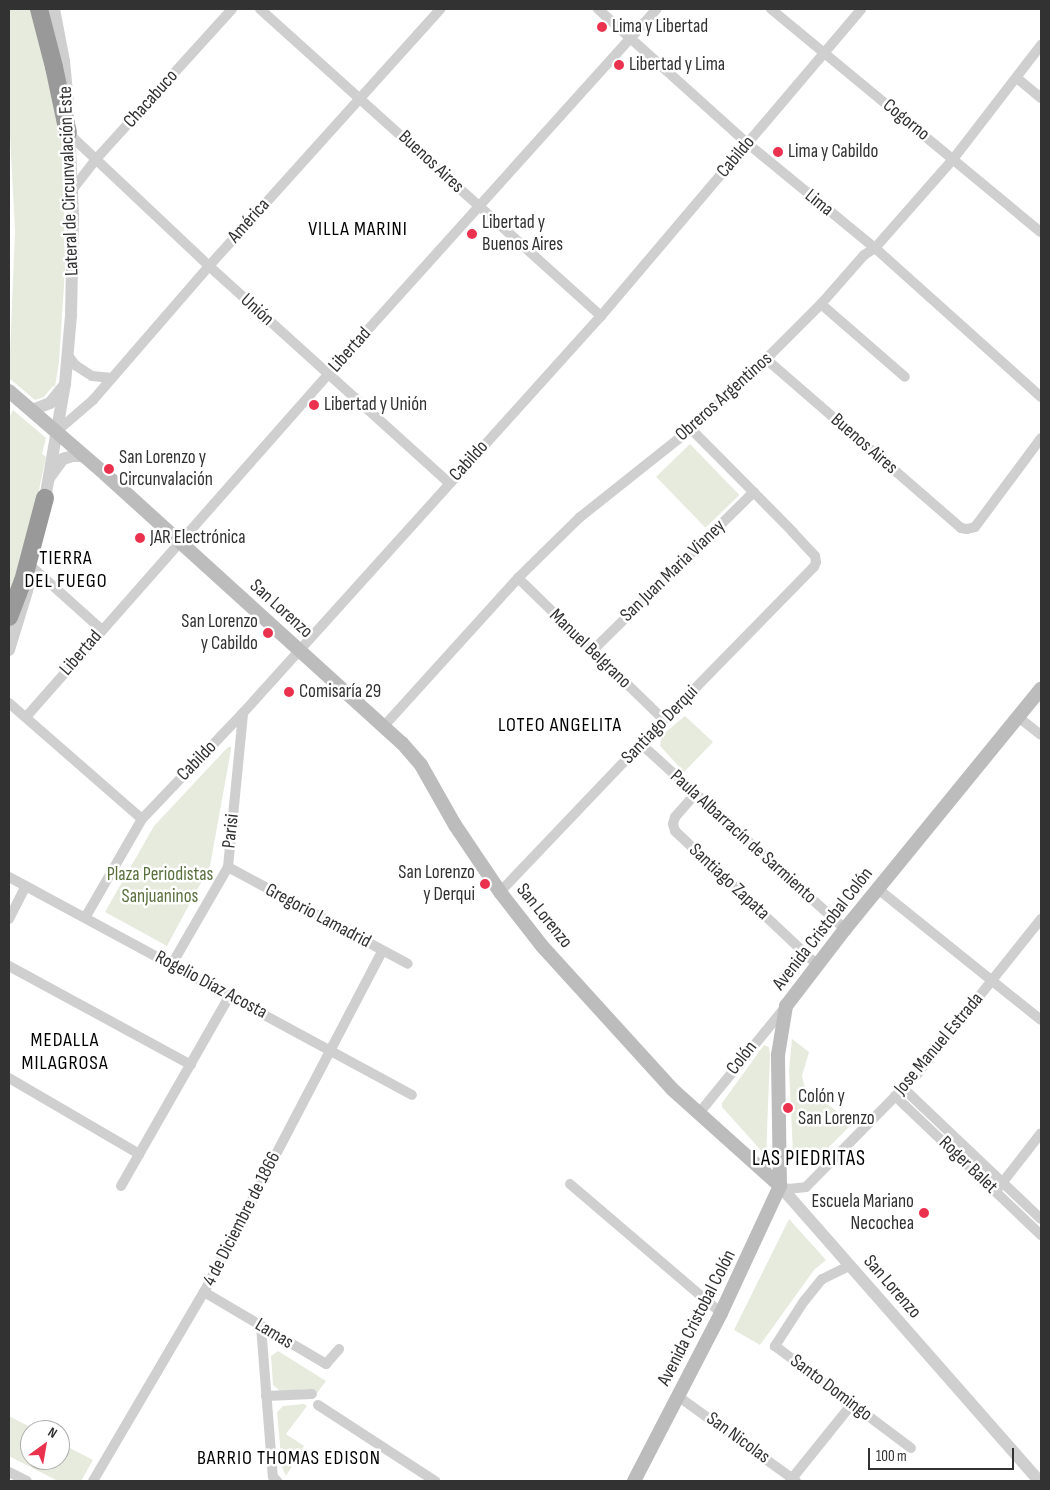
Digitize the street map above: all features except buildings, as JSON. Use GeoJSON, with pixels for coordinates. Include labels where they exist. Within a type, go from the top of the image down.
{"type":"FeatureCollection","features":[{"type":"Feature","properties":{"kind":"highway"},"geometry":{"type":"LineString","coordinates":[[39,9],[68,133]]}},
{"type":"Feature","properties":{"kind":"highway"},"geometry":{"type":"LineString","coordinates":[[9,617],[23,581],[45,498]]}},
{"type":"Feature","properties":{"kind":"main road","name":"San Lorenzo"},"geometry":{"type":"LineString","coordinates":[[9,391],[57,431],[384,726],[421,765],[455,825],[500,892],[542,946],[672,1089],[700,1112],[780,1186]]}},
{"type":"Feature","properties":{"kind":"main road","name":"Avenida Cristobal Colón"},"geometry":{"type":"LineString","coordinates":[[634,1481],[721,1313],[780,1186],[778,1055],[786,1006],[845,930],[1041,689]]}},
{"type":"Feature","properties":{"kind":"street","name":"Lateral de Circunvalación Este"},"geometry":{"type":"LineString","coordinates":[[9,650],[33,568],[49,478],[49,465],[65,384],[68,355],[73,272],[72,190],[66,79],[54,9]]}},
{"type":"Feature","properties":{"kind":"street","name":"Chacabuco"},"geometry":{"type":"LineString","coordinates":[[72,190],[97,158],[232,9]]}},
{"type":"Feature","properties":{"kind":"street","name":"Buenos Aires"},"geometry":{"type":"LineString","coordinates":[[260,9],[601,316]]}},
{"type":"Feature","properties":{"kind":"street","name":"América"},"geometry":{"type":"LineString","coordinates":[[57,431],[77,416],[112,378],[209,266],[440,9]]}},
{"type":"Feature","properties":{"kind":"street","name":"Lima"},"geometry":{"type":"LineString","coordinates":[[598,9],[747,144],[875,248],[1041,397]]}},
{"type":"Feature","properties":{"kind":"street","name":"Libertad"},"geometry":{"type":"LineString","coordinates":[[26,717],[328,374],[657,9]]}},
{"type":"Feature","properties":{"kind":"street","name":"Cogorno"},"geometry":{"type":"LineString","coordinates":[[771,9],[954,158],[1041,232]]}},
{"type":"Feature","properties":{"kind":"street","name":"Cabildo"},"geometry":{"type":"LineString","coordinates":[[85,918],[142,819],[243,713],[449,482],[601,316],[861,9]]}},
{"type":"Feature","properties":{"kind":"street","name":"Obreros Argentinos"},"geometry":{"type":"LineString","coordinates":[[384,726],[518,578],[579,518],[691,429],[766,359],[821,304],[864,255],[875,248],[954,158],[1041,45]]}},
{"type":"Feature","properties":{"kind":"street"},"geometry":{"type":"LineString","coordinates":[[1017,78],[1041,98]]}},
{"type":"Feature","properties":{"kind":"street","name":"Unión"},"geometry":{"type":"LineString","coordinates":[[68,133],[97,158],[209,266],[449,482]]}},
{"type":"Feature","properties":{"kind":"street"},"geometry":{"type":"LineString","coordinates":[[821,304],[905,377]]}},
{"type":"Feature","properties":{"kind":"street"},"geometry":{"type":"LineString","coordinates":[[68,355],[75,364],[92,376],[112,378]]}},
{"type":"Feature","properties":{"kind":"street","name":"Buenos Aires"},"geometry":{"type":"LineString","coordinates":[[766,359],[961,528],[975,527],[1041,438]]}},
{"type":"Feature","properties":{"kind":"street"},"geometry":{"type":"LineString","coordinates":[[32,410],[53,400],[65,384]]}},
{"type":"Feature","properties":{"kind":"street"},"geometry":{"type":"LineString","coordinates":[[691,429],[754,492]]}},
{"type":"Feature","properties":{"kind":"street"},"geometry":{"type":"LineString","coordinates":[[49,478],[63,459],[73,456],[84,456]]}},
{"type":"Feature","properties":{"kind":"street","name":"Santiago Derqui"},"geometry":{"type":"LineString","coordinates":[[500,892],[640,744],[814,568],[815,556],[754,492]]}},
{"type":"Feature","properties":{"kind":"street","name":"San Juan Maria Vianey"},"geometry":{"type":"LineString","coordinates":[[592,651],[754,492]]}},
{"type":"Feature","properties":{"kind":"street"},"geometry":{"type":"LineString","coordinates":[[33,568],[102,630]]}},
{"type":"Feature","properties":{"kind":"street","name":"Manuel Belgrano"},"geometry":{"type":"LineString","coordinates":[[518,578],[664,720]]}},
{"type":"Feature","properties":{"kind":"street"},"geometry":{"type":"LineString","coordinates":[[9,703],[142,819]]}},
{"type":"Feature","properties":{"kind":"street","name":"Parisi"},"geometry":{"type":"LineString","coordinates":[[172,964],[228,867],[243,713]]}},
{"type":"Feature","properties":{"kind":"street"},"geometry":{"type":"LineString","coordinates":[[1018,717],[1041,735]]}},
{"type":"Feature","properties":{"kind":"street","name":"Paula Albarracín de Sarmiento"},"geometry":{"type":"LineString","coordinates":[[640,744],[845,930]]}},
{"type":"Feature","properties":{"kind":"street","name":"Santiago Zapata"},"geometry":{"type":"LineString","coordinates":[[696,793],[675,817],[673,824],[675,831],[817,965]]}},
{"type":"Feature","properties":{"kind":"street","name":"Gregorio Lamadrid"},"geometry":{"type":"LineString","coordinates":[[228,867],[408,964]]}},
{"type":"Feature","properties":{"kind":"street","name":"Rogelio Díaz Acosta"},"geometry":{"type":"LineString","coordinates":[[9,877],[412,1095]]}},
{"type":"Feature","properties":{"kind":"street"},"geometry":{"type":"LineString","coordinates":[[9,919],[26,886]]}},
{"type":"Feature","properties":{"kind":"street"},"geometry":{"type":"LineString","coordinates":[[878,889],[1041,1020]]}},
{"type":"Feature","properties":{"kind":"street","name":"Jose Manuel Estrada"},"geometry":{"type":"LineString","coordinates":[[780,1186],[788,1188],[806,1187],[918,1073],[1041,919]]}},
{"type":"Feature","properties":{"kind":"street","name":"4 de Diciembre de 1866"},"geometry":{"type":"LineString","coordinates":[[93,1481],[204,1292],[382,951]]}},
{"type":"Feature","properties":{"kind":"street"},"geometry":{"type":"LineString","coordinates":[[9,966],[190,1065]]}},
{"type":"Feature","properties":{"kind":"street"},"geometry":{"type":"LineString","coordinates":[[121,1186],[230,995]]}},
{"type":"Feature","properties":{"kind":"street","name":"Colón"},"geometry":{"type":"LineString","coordinates":[[700,1112],[786,1006]]}},
{"type":"Feature","properties":{"kind":"street"},"geometry":{"type":"LineString","coordinates":[[9,1078],[139,1154]]}},
{"type":"Feature","properties":{"kind":"street","name":"Roger Balet"},"geometry":{"type":"LineString","coordinates":[[903,1088],[1041,1219]]}},
{"type":"Feature","properties":{"kind":"street","name":"Roger Balet"},"geometry":{"type":"LineString","coordinates":[[895,1096],[1041,1235]]}},
{"type":"Feature","properties":{"kind":"street"},"geometry":{"type":"LineString","coordinates":[[996,1191],[1041,1132]]}},
{"type":"Feature","properties":{"kind":"street"},"geometry":{"type":"LineString","coordinates":[[570,1184],[721,1313]]}},
{"type":"Feature","properties":{"kind":"street","name":"San Lorenzo"},"geometry":{"type":"LineString","coordinates":[[780,1186],[1039,1481]]}},
{"type":"Feature","properties":{"kind":"street","name":"Santo Domingo"},"geometry":{"type":"LineString","coordinates":[[849,1266],[822,1279],[804,1301],[775,1346],[911,1448]]}},
{"type":"Feature","properties":{"kind":"street","name":"Lamas"},"geometry":{"type":"LineString","coordinates":[[204,1292],[326,1364],[339,1349]]}},
{"type":"Feature","properties":{"kind":"street"},"geometry":{"type":"LineString","coordinates":[[261,1326],[273,1477],[277,1481]]}},
{"type":"Feature","properties":{"kind":"street"},"geometry":{"type":"LineString","coordinates":[[266,1396],[312,1394]]}},
{"type":"Feature","properties":{"kind":"street","name":"San Nicolas"},"geometry":{"type":"LineString","coordinates":[[679,1397],[793,1480]]}},
{"type":"Feature","properties":{"kind":"street"},"geometry":{"type":"LineString","coordinates":[[793,1480],[852,1404]]}},
{"type":"Feature","properties":{"kind":"street"},"geometry":{"type":"LineString","coordinates":[[318,1405],[435,1481]]}},
{"type":"Feature","properties":{"kind":"street"},"geometry":{"type":"LineString","coordinates":[[9,1472],[28,1481]]}},
{"type":"Feature","properties":{"kind":"green space"},"geometry":{"type":"Polygon","coordinates":[[[9,9],[35,9],[61,132],[63,156],[65,270],[59,362],[55,387],[53,386],[44,397],[35,400],[9,378],[15,231],[9,115],[9,9]]]}},
{"type":"Feature","properties":{"kind":"green space"},"geometry":{"type":"Polygon","coordinates":[[[13,410],[46,438],[42,454],[46,457],[31,528],[9,608],[9,418],[13,410]]]}},
{"type":"Feature","properties":{"kind":"green space"},"geometry":{"type":"Polygon","coordinates":[[[690,444],[739,495],[706,528],[656,477],[690,444]]]}},
{"type":"Feature","properties":{"kind":"green space"},"geometry":{"type":"Polygon","coordinates":[[[685,716],[713,742],[684,772],[660,746],[662,735],[685,716]]]}},
{"type":"Feature","properties":{"kind":"green space","name":"Plaza Periodistas Sanjuaninos"},"geometry":{"type":"Polygon","coordinates":[[[228,747],[231,747],[231,750],[210,866],[167,946],[105,912],[154,826],[228,747]]]}},
{"type":"Feature","properties":{"kind":"green space"},"geometry":{"type":"Polygon","coordinates":[[[792,1039],[809,1052],[802,1076],[805,1088],[853,1123],[807,1169],[793,1152],[789,1070],[792,1039]]]}},
{"type":"Feature","properties":{"kind":"green space"},"geometry":{"type":"Polygon","coordinates":[[[764,1045],[769,1047],[770,1056],[766,1156],[722,1107],[722,1103],[764,1045]]]}},
{"type":"Feature","properties":{"kind":"green space"},"geometry":{"type":"Polygon","coordinates":[[[789,1219],[826,1260],[814,1270],[760,1345],[734,1330],[789,1219]]]}},
{"type":"Feature","properties":{"kind":"green space"},"geometry":{"type":"Polygon","coordinates":[[[278,1351],[326,1381],[317,1393],[311,1389],[280,1391],[273,1385],[271,1356],[278,1351]]]}},
{"type":"Feature","properties":{"kind":"green space"},"geometry":{"type":"Polygon","coordinates":[[[304,1404],[307,1406],[286,1434],[304,1446],[286,1476],[282,1467],[277,1412],[283,1406],[304,1404]]]}},
{"type":"Feature","properties":{"kind":"green space"},"geometry":{"type":"Polygon","coordinates":[[[9,1416],[20,1422],[20,1462],[9,1456],[9,1416]]]}},
{"type":"Feature","properties":{"kind":"green space"},"geometry":{"type":"Polygon","coordinates":[[[70,1448],[93,1460],[81,1481],[58,1481],[36,1470],[70,1470],[70,1448]]]}},
{"type":"Feature","properties":{"kind":"place","name":"Lima y Libertad"},"geometry":{"type":"Point","coordinates":[602,27]}},
{"type":"Feature","properties":{"kind":"place","name":"Libertad y Lima"},"geometry":{"type":"Point","coordinates":[619,65]}},
{"type":"Feature","properties":{"kind":"place","name":"Lima y Cabildo"},"geometry":{"type":"Point","coordinates":[778,152]}},
{"type":"Feature","properties":{"kind":"place","name":"Libertad y Buenos Aires"},"geometry":{"type":"Point","coordinates":[472,234]}},
{"type":"Feature","properties":{"kind":"place","name":"Libertad y Unión"},"geometry":{"type":"Point","coordinates":[314,405]}},
{"type":"Feature","properties":{"kind":"place","name":"San Lorenzo y Circunvalación"},"geometry":{"type":"Point","coordinates":[109,469]}},
{"type":"Feature","properties":{"kind":"place","name":"JAR Electrónica"},"geometry":{"type":"Point","coordinates":[140,538]}},
{"type":"Feature","properties":{"kind":"place","name":"San Lorenzo y Cabildo"},"geometry":{"type":"Point","coordinates":[268,633]}},
{"type":"Feature","properties":{"kind":"place","name":"Comisaría 29"},"geometry":{"type":"Point","coordinates":[289,692]}},
{"type":"Feature","properties":{"kind":"place","name":"San Lorenzo y Derqui"},"geometry":{"type":"Point","coordinates":[485,884]}},
{"type":"Feature","properties":{"kind":"place","name":"Colón y San Lorenzo"},"geometry":{"type":"Point","coordinates":[788,1108]}},
{"type":"Feature","properties":{"kind":"place","name":"Escuela Mariano Necochea"},"geometry":{"type":"Point","coordinates":[924,1213]}},
{"type":"Feature","properties":{"kind":"district","name":"VILLA MARINI"},"geometry":{"type":"Point","coordinates":[358,229]}},
{"type":"Feature","properties":{"kind":"district","name":"TIERRA DEL FUEGO"},"geometry":{"type":"Point","coordinates":[66,570]}},
{"type":"Feature","properties":{"kind":"district","name":"LOTEO ANGELITA"},"geometry":{"type":"Point","coordinates":[560,725]}},
{"type":"Feature","properties":{"kind":"district","name":"MEDALLA MILAGROSA"},"geometry":{"type":"Point","coordinates":[65,1052]}},
{"type":"Feature","properties":{"kind":"district","name":"LAS PIEDRITAS"},"geometry":{"type":"Point","coordinates":[809,1159]}},
{"type":"Feature","properties":{"kind":"district","name":"BARRIO THOMAS EDISON"},"geometry":{"type":"Point","coordinates":[289,1458]}}]}
